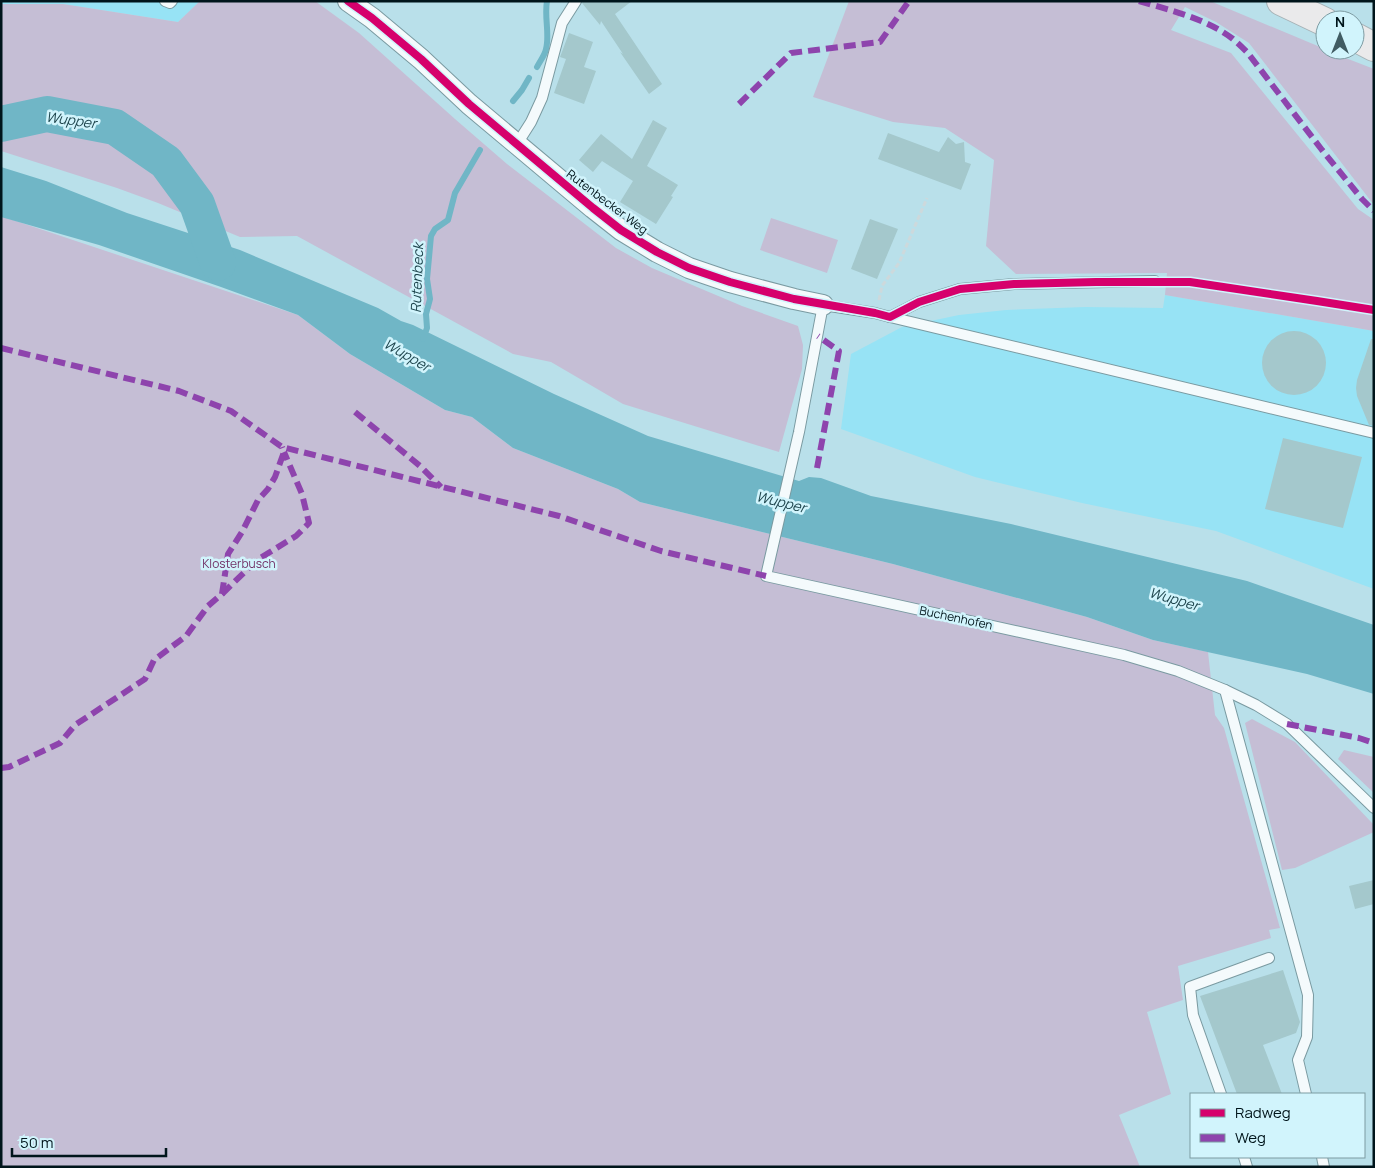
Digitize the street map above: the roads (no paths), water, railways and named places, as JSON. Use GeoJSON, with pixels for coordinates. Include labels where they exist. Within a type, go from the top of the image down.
{"type":"FeatureCollection","features":[{"type":"Feature","properties":{"kind":"highway"},"geometry":{"type":"LineString","coordinates":[[1281,1],[1315,17]]}},
{"type":"Feature","properties":{"kind":"street","name":"Rutenbecker Weg"},"geometry":{"type":"LineString","coordinates":[[348,1],[372,18],[421,59],[469,104],[621,230],[657,252],[689,268],[794,300],[823,305]]}},
{"type":"Feature","properties":{"kind":"lane"},"geometry":{"type":"LineString","coordinates":[[165,1],[170,3],[172,1]]}},
{"type":"Feature","properties":{"kind":"lane"},"geometry":{"type":"LineString","coordinates":[[517,144],[531,122],[542,98],[562,23],[576,1]]}},
{"type":"Feature","properties":{"kind":"lane"},"geometry":{"type":"LineString","coordinates":[[890,316],[919,302],[960,289],[988,286],[1155,281]]}},
{"type":"Feature","properties":{"kind":"lane","name":"Rutenbecker Weg"},"geometry":{"type":"LineString","coordinates":[[823,305],[890,316],[1374,433]]}},
{"type":"Feature","properties":{"kind":"lane","name":"Buchenhofen"},"geometry":{"type":"LineString","coordinates":[[823,305],[799,432],[766,576],[1124,655],[1178,671],[1256,705],[1287,724],[1374,808]]}},
{"type":"Feature","properties":{"kind":"lane"},"geometry":{"type":"LineString","coordinates":[[1225,690],[1308,995],[1307,1037],[1298,1060],[1306,1093]]}},
{"type":"Feature","properties":{"kind":"lane"},"geometry":{"type":"LineString","coordinates":[[1221,1093],[1193,1015],[1190,987],[1269,958]]}},
{"type":"Feature","properties":{"kind":"water"},"geometry":{"type":"Polygon","coordinates":[[[1,167],[46,181],[127,213],[240,250],[378,308],[401,321],[413,325],[554,394],[648,436],[799,481],[809,477],[821,478],[871,496],[1011,524],[1247,581],[1374,625],[1374,694],[1307,674],[1153,640],[1087,617],[893,564],[640,502],[618,489],[513,448],[472,417],[445,410],[350,354],[298,315],[99,245],[1,217],[1,167]]]}},
{"type":"Feature","properties":{"kind":"waterway","name":"Rutenbeck"},"geometry":{"type":"LineString","coordinates":[[537,67],[545,54],[547,43],[547,1]]}},
{"type":"Feature","properties":{"kind":"waterway","name":"Rutenbeck"},"geometry":{"type":"LineString","coordinates":[[513,101],[529,78]]}},
{"type":"Feature","properties":{"kind":"waterway","name":"Wupper"},"geometry":{"type":"LineString","coordinates":[[1,124],[47,114],[115,127],[166,162],[197,204],[218,263]]}},
{"type":"Feature","properties":{"kind":"waterway","name":"Rutenbeck"},"geometry":{"type":"LineString","coordinates":[[423,339],[427,328],[426,314],[430,299],[427,279],[431,236],[435,229],[448,220],[455,193],[480,150]]}},
{"type":"Feature","properties":{"kind":"park label","name":"Klosterbusch"},"geometry":{"type":"Point","coordinates":[239,564]}}]}
